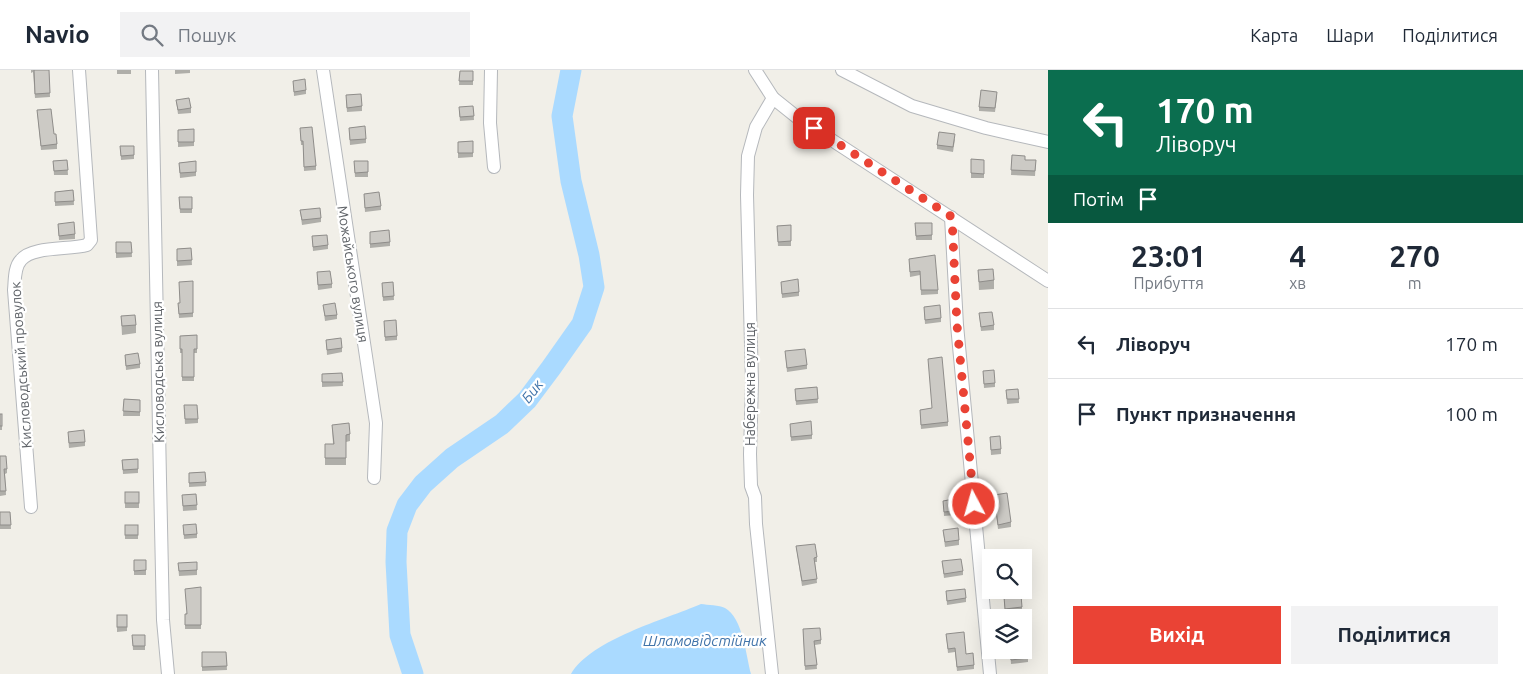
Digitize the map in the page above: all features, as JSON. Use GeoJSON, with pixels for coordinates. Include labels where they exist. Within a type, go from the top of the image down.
{"type":"FeatureCollection","features":[{"type":"Feature","properties":{"kind":"street","name":"Кисловодський провулок"},"geometry":{"type":"LineString","coordinates":[[31,508],[14,290],[20,261],[31,252],[88,246],[90,240],[79,70]]}},
{"type":"Feature","properties":{"kind":"street","name":"Кисловодська вулиця"},"geometry":{"type":"LineString","coordinates":[[152,70],[160,479],[164,620],[168,674]]}},
{"type":"Feature","properties":{"kind":"street","name":"Можайського вулиця"},"geometry":{"type":"LineString","coordinates":[[323,70],[376,424],[374,478]]}},
{"type":"Feature","properties":{"kind":"street"},"geometry":{"type":"LineString","coordinates":[[491,70],[490,123],[494,167]]}},
{"type":"Feature","properties":{"kind":"street"},"geometry":{"type":"LineString","coordinates":[[755,70],[773,98],[798,118],[1048,281]]}},
{"type":"Feature","properties":{"kind":"street"},"geometry":{"type":"LineString","coordinates":[[842,70],[912,106],[986,128],[1048,142]]}},
{"type":"Feature","properties":{"kind":"street","name":"Набережна вулиця"},"geometry":{"type":"LineString","coordinates":[[772,674],[750,454],[752,382],[747,195],[748,156],[756,127],[773,98]]}},
{"type":"Feature","properties":{"kind":"street"},"geometry":{"type":"LineString","coordinates":[[952,217],[957,325],[990,674]]}},
{"type":"Feature","properties":{"kind":"water","name":"Шламовідстійник"},"geometry":{"type":"Polygon","coordinates":[[[701,604],[723,607],[736,620],[751,674],[571,674],[581,662],[612,641],[701,604]]]}},
{"type":"Feature","properties":{"kind":"building"},"geometry":{"type":"Polygon","coordinates":[[[34,70],[49,70],[50,93],[35,94],[34,70]]]}},
{"type":"Feature","properties":{"kind":"building"},"geometry":{"type":"Polygon","coordinates":[[[460,71],[473,71],[473,81],[459,81],[460,71]]]}},
{"type":"Feature","properties":{"kind":"building"},"geometry":{"type":"Polygon","coordinates":[[[305,79],[306,90],[294,92],[293,81],[305,79]]]}},
{"type":"Feature","properties":{"kind":"building"},"geometry":{"type":"Polygon","coordinates":[[[981,90],[997,92],[995,108],[979,107],[981,90]]]}},
{"type":"Feature","properties":{"kind":"building"},"geometry":{"type":"Polygon","coordinates":[[[361,94],[362,106],[347,108],[346,95],[361,94]]]}},
{"type":"Feature","properties":{"kind":"building"},"geometry":{"type":"Polygon","coordinates":[[[189,98],[191,108],[178,110],[176,100],[189,98]]]}},
{"type":"Feature","properties":{"kind":"building"},"geometry":{"type":"Polygon","coordinates":[[[473,106],[474,116],[460,117],[459,107],[473,106]]]}},
{"type":"Feature","properties":{"kind":"building"},"geometry":{"type":"Polygon","coordinates":[[[51,109],[57,144],[41,146],[37,110],[51,109]]]}},
{"type":"Feature","properties":{"kind":"building"},"geometry":{"type":"Polygon","coordinates":[[[365,126],[366,139],[350,140],[349,128],[365,126]]]}},
{"type":"Feature","properties":{"kind":"building"},"geometry":{"type":"Polygon","coordinates":[[[312,127],[316,166],[304,167],[303,141],[301,141],[300,128],[312,127]]]}},
{"type":"Feature","properties":{"kind":"building"},"geometry":{"type":"Polygon","coordinates":[[[194,129],[194,142],[178,142],[178,130],[194,129]]]}},
{"type":"Feature","properties":{"kind":"building"},"geometry":{"type":"Polygon","coordinates":[[[939,132],[955,134],[953,147],[937,145],[939,132]]]}},
{"type":"Feature","properties":{"kind":"building"},"geometry":{"type":"Polygon","coordinates":[[[473,141],[473,153],[458,153],[458,142],[473,141]]]}},
{"type":"Feature","properties":{"kind":"building"},"geometry":{"type":"Polygon","coordinates":[[[120,146],[134,146],[134,155],[121,156],[120,146]]]}},
{"type":"Feature","properties":{"kind":"building"},"geometry":{"type":"Polygon","coordinates":[[[1012,155],[1025,156],[1025,160],[1036,160],[1035,171],[1011,170],[1012,155]]]}},
{"type":"Feature","properties":{"kind":"building"},"geometry":{"type":"Polygon","coordinates":[[[971,159],[984,160],[984,174],[971,173],[971,159]]]}},
{"type":"Feature","properties":{"kind":"building"},"geometry":{"type":"Polygon","coordinates":[[[67,160],[68,170],[54,171],[53,161],[67,160]]]}},
{"type":"Feature","properties":{"kind":"building"},"geometry":{"type":"Polygon","coordinates":[[[196,161],[196,172],[180,173],[179,163],[196,161]]]}},
{"type":"Feature","properties":{"kind":"building"},"geometry":{"type":"Polygon","coordinates":[[[354,161],[368,161],[368,172],[355,173],[354,161]]]}},
{"type":"Feature","properties":{"kind":"building"},"geometry":{"type":"Polygon","coordinates":[[[73,190],[74,201],[55,202],[55,192],[73,190]]]}},
{"type":"Feature","properties":{"kind":"building"},"geometry":{"type":"Polygon","coordinates":[[[379,192],[381,206],[365,208],[364,194],[379,192]]]}},
{"type":"Feature","properties":{"kind":"building"},"geometry":{"type":"Polygon","coordinates":[[[179,197],[192,197],[192,209],[180,209],[179,197]]]}},
{"type":"Feature","properties":{"kind":"building"},"geometry":{"type":"Polygon","coordinates":[[[320,208],[321,218],[302,220],[300,210],[320,208]]]}},
{"type":"Feature","properties":{"kind":"building"},"geometry":{"type":"Polygon","coordinates":[[[74,222],[75,234],[59,236],[58,224],[74,222]]]}},
{"type":"Feature","properties":{"kind":"building"},"geometry":{"type":"Polygon","coordinates":[[[915,223],[932,223],[932,235],[916,236],[915,223]]]}},
{"type":"Feature","properties":{"kind":"building"},"geometry":{"type":"Polygon","coordinates":[[[791,225],[791,241],[778,242],[777,226],[791,225]]]}},
{"type":"Feature","properties":{"kind":"building"},"geometry":{"type":"Polygon","coordinates":[[[389,230],[390,242],[370,244],[370,232],[389,230]]]}},
{"type":"Feature","properties":{"kind":"building"},"geometry":{"type":"Polygon","coordinates":[[[327,235],[328,245],[313,247],[312,236],[327,235]]]}},
{"type":"Feature","properties":{"kind":"building"},"geometry":{"type":"Polygon","coordinates":[[[116,242],[131,242],[132,253],[116,253],[116,242]]]}},
{"type":"Feature","properties":{"kind":"building"},"geometry":{"type":"Polygon","coordinates":[[[191,248],[192,260],[177,261],[177,249],[191,248]]]}},
{"type":"Feature","properties":{"kind":"building"},"geometry":{"type":"Polygon","coordinates":[[[935,255],[938,290],[921,290],[920,271],[910,272],[909,259],[935,255]]]}},
{"type":"Feature","properties":{"kind":"building"},"geometry":{"type":"Polygon","coordinates":[[[993,269],[994,280],[979,282],[978,270],[993,269]]]}},
{"type":"Feature","properties":{"kind":"building"},"geometry":{"type":"Polygon","coordinates":[[[330,271],[332,284],[318,285],[317,272],[330,271]]]}},
{"type":"Feature","properties":{"kind":"building"},"geometry":{"type":"Polygon","coordinates":[[[798,279],[799,292],[782,294],[781,282],[798,279]]]}},
{"type":"Feature","properties":{"kind":"building"},"geometry":{"type":"Polygon","coordinates":[[[193,281],[193,313],[179,314],[179,282],[193,281]]]}},
{"type":"Feature","properties":{"kind":"building"},"geometry":{"type":"Polygon","coordinates":[[[393,282],[394,296],[383,297],[382,283],[393,282]]]}},
{"type":"Feature","properties":{"kind":"building"},"geometry":{"type":"Polygon","coordinates":[[[335,303],[337,315],[325,316],[323,305],[335,303]]]}},
{"type":"Feature","properties":{"kind":"building"},"geometry":{"type":"Polygon","coordinates":[[[940,305],[941,318],[925,320],[924,307],[940,305]]]}},
{"type":"Feature","properties":{"kind":"building"},"geometry":{"type":"Polygon","coordinates":[[[992,312],[994,325],[981,327],[979,313],[992,312]]]}},
{"type":"Feature","properties":{"kind":"building"},"geometry":{"type":"Polygon","coordinates":[[[135,315],[136,325],[122,326],[121,316],[135,315]]]}},
{"type":"Feature","properties":{"kind":"building"},"geometry":{"type":"Polygon","coordinates":[[[396,320],[397,336],[385,337],[384,321],[396,320]]]}},
{"type":"Feature","properties":{"kind":"building"},"geometry":{"type":"Polygon","coordinates":[[[197,335],[197,349],[194,349],[194,377],[182,377],[180,336],[197,335]]]}},
{"type":"Feature","properties":{"kind":"building"},"geometry":{"type":"Polygon","coordinates":[[[341,338],[342,348],[327,350],[326,340],[341,338]]]}},
{"type":"Feature","properties":{"kind":"building"},"geometry":{"type":"Polygon","coordinates":[[[805,349],[807,365],[787,368],[785,351],[805,349]]]}},
{"type":"Feature","properties":{"kind":"building"},"geometry":{"type":"Polygon","coordinates":[[[138,353],[140,364],[126,366],[125,355],[138,353]]]}},
{"type":"Feature","properties":{"kind":"building"},"geometry":{"type":"Polygon","coordinates":[[[942,357],[948,422],[921,425],[920,410],[932,408],[928,359],[942,357]]]}},
{"type":"Feature","properties":{"kind":"building"},"geometry":{"type":"Polygon","coordinates":[[[994,370],[995,383],[984,384],[983,371],[994,370]]]}},
{"type":"Feature","properties":{"kind":"building"},"geometry":{"type":"Polygon","coordinates":[[[342,373],[343,382],[322,382],[322,374],[342,373]]]}},
{"type":"Feature","properties":{"kind":"building"},"geometry":{"type":"Polygon","coordinates":[[[817,387],[818,399],[796,401],[795,389],[817,387]]]}},
{"type":"Feature","properties":{"kind":"building"},"geometry":{"type":"Polygon","coordinates":[[[1018,389],[1019,399],[1007,399],[1006,390],[1018,389]]]}},
{"type":"Feature","properties":{"kind":"building"},"geometry":{"type":"Polygon","coordinates":[[[124,399],[140,400],[140,412],[123,411],[124,399]]]}},
{"type":"Feature","properties":{"kind":"building"},"geometry":{"type":"Polygon","coordinates":[[[184,405],[197,405],[198,419],[185,419],[184,405]]]}},
{"type":"Feature","properties":{"kind":"building"},"geometry":{"type":"Polygon","coordinates":[[[0,414],[2,414],[2,426],[0,426],[0,414]]]}},
{"type":"Feature","properties":{"kind":"building"},"geometry":{"type":"Polygon","coordinates":[[[811,421],[812,435],[791,437],[790,424],[811,421]]]}},
{"type":"Feature","properties":{"kind":"building"},"geometry":{"type":"Polygon","coordinates":[[[349,423],[350,434],[346,435],[346,458],[325,458],[325,444],[334,444],[332,425],[349,423]]]}},
{"type":"Feature","properties":{"kind":"building"},"geometry":{"type":"Polygon","coordinates":[[[84,430],[85,442],[69,443],[68,432],[84,430]]]}},
{"type":"Feature","properties":{"kind":"building"},"geometry":{"type":"Polygon","coordinates":[[[1000,436],[1001,449],[991,450],[990,437],[1000,436]]]}},
{"type":"Feature","properties":{"kind":"building"},"geometry":{"type":"Polygon","coordinates":[[[0,456],[6,456],[7,469],[4,469],[6,491],[0,491],[0,456]]]}},
{"type":"Feature","properties":{"kind":"building"},"geometry":{"type":"Polygon","coordinates":[[[138,459],[138,469],[123,470],[122,460],[138,459]]]}},
{"type":"Feature","properties":{"kind":"building"},"geometry":{"type":"Polygon","coordinates":[[[205,472],[206,482],[189,483],[189,473],[205,472]]]}},
{"type":"Feature","properties":{"kind":"building"},"geometry":{"type":"Polygon","coordinates":[[[125,492],[139,492],[139,503],[125,503],[125,492]]]}},
{"type":"Feature","properties":{"kind":"building"},"geometry":{"type":"Polygon","coordinates":[[[1007,493],[1011,522],[998,525],[994,495],[1007,493]]]}},
{"type":"Feature","properties":{"kind":"building"},"geometry":{"type":"Polygon","coordinates":[[[196,494],[197,505],[183,506],[182,495],[196,494]]]}},
{"type":"Feature","properties":{"kind":"building"},"geometry":{"type":"Polygon","coordinates":[[[954,499],[956,511],[944,512],[943,501],[954,499]]]}},
{"type":"Feature","properties":{"kind":"building"},"geometry":{"type":"Polygon","coordinates":[[[0,512],[10,512],[11,525],[0,525],[0,512]]]}},
{"type":"Feature","properties":{"kind":"building"},"geometry":{"type":"Polygon","coordinates":[[[196,524],[197,534],[184,535],[183,525],[196,524]]]}},
{"type":"Feature","properties":{"kind":"building"},"geometry":{"type":"Polygon","coordinates":[[[125,525],[138,525],[138,535],[125,535],[125,525]]]}},
{"type":"Feature","properties":{"kind":"building"},"geometry":{"type":"Polygon","coordinates":[[[958,528],[959,540],[945,542],[943,530],[958,528]]]}},
{"type":"Feature","properties":{"kind":"building"},"geometry":{"type":"Polygon","coordinates":[[[815,544],[817,557],[814,558],[817,579],[802,581],[796,546],[815,544]]]}},
{"type":"Feature","properties":{"kind":"building"},"geometry":{"type":"Polygon","coordinates":[[[961,559],[963,571],[944,574],[942,561],[961,559]]]}},
{"type":"Feature","properties":{"kind":"building"},"geometry":{"type":"Polygon","coordinates":[[[134,560],[146,560],[146,570],[134,571],[134,560]]]}},
{"type":"Feature","properties":{"kind":"building"},"geometry":{"type":"Polygon","coordinates":[[[197,562],[197,570],[179,571],[178,563],[197,562]]]}},
{"type":"Feature","properties":{"kind":"building"},"geometry":{"type":"Polygon","coordinates":[[[201,587],[201,625],[185,625],[185,614],[187,614],[185,589],[201,587]]]}},
{"type":"Feature","properties":{"kind":"building"},"geometry":{"type":"Polygon","coordinates":[[[965,589],[966,598],[947,601],[946,591],[965,589]]]}},
{"type":"Feature","properties":{"kind":"building"},"geometry":{"type":"Polygon","coordinates":[[[1004,599],[1021,599],[1022,607],[1005,609],[1004,599]]]}},
{"type":"Feature","properties":{"kind":"building"},"geometry":{"type":"Polygon","coordinates":[[[117,615],[127,615],[127,627],[117,627],[117,615]]]}},
{"type":"Feature","properties":{"kind":"building"},"geometry":{"type":"Polygon","coordinates":[[[820,628],[821,640],[814,641],[817,665],[805,666],[803,629],[820,628]]]}},
{"type":"Feature","properties":{"kind":"building"},"geometry":{"type":"Polygon","coordinates":[[[964,632],[966,654],[973,653],[974,665],[957,667],[955,648],[948,649],[946,634],[964,632]]]}},
{"type":"Feature","properties":{"kind":"building"},"geometry":{"type":"Polygon","coordinates":[[[132,635],[145,635],[145,646],[133,646],[132,635]]]}},
{"type":"Feature","properties":{"kind":"building"},"geometry":{"type":"Polygon","coordinates":[[[202,652],[226,652],[227,666],[202,667],[202,652]]]}},
{"type":"Feature","properties":{"kind":"waterway","name":"Бик"},"geometry":{"type":"LineString","coordinates":[[413,674],[400,635],[396,562],[397,531],[407,505],[423,484],[452,458],[502,424],[527,400],[582,324],[594,287],[589,255],[571,181],[562,116],[571,70]]}},
{"type":"Feature","properties":{"kind":"route"},"geometry":{"type":"LineString","coordinates":[[814,128],[952,217],[957,325],[974,504]]}}]}
